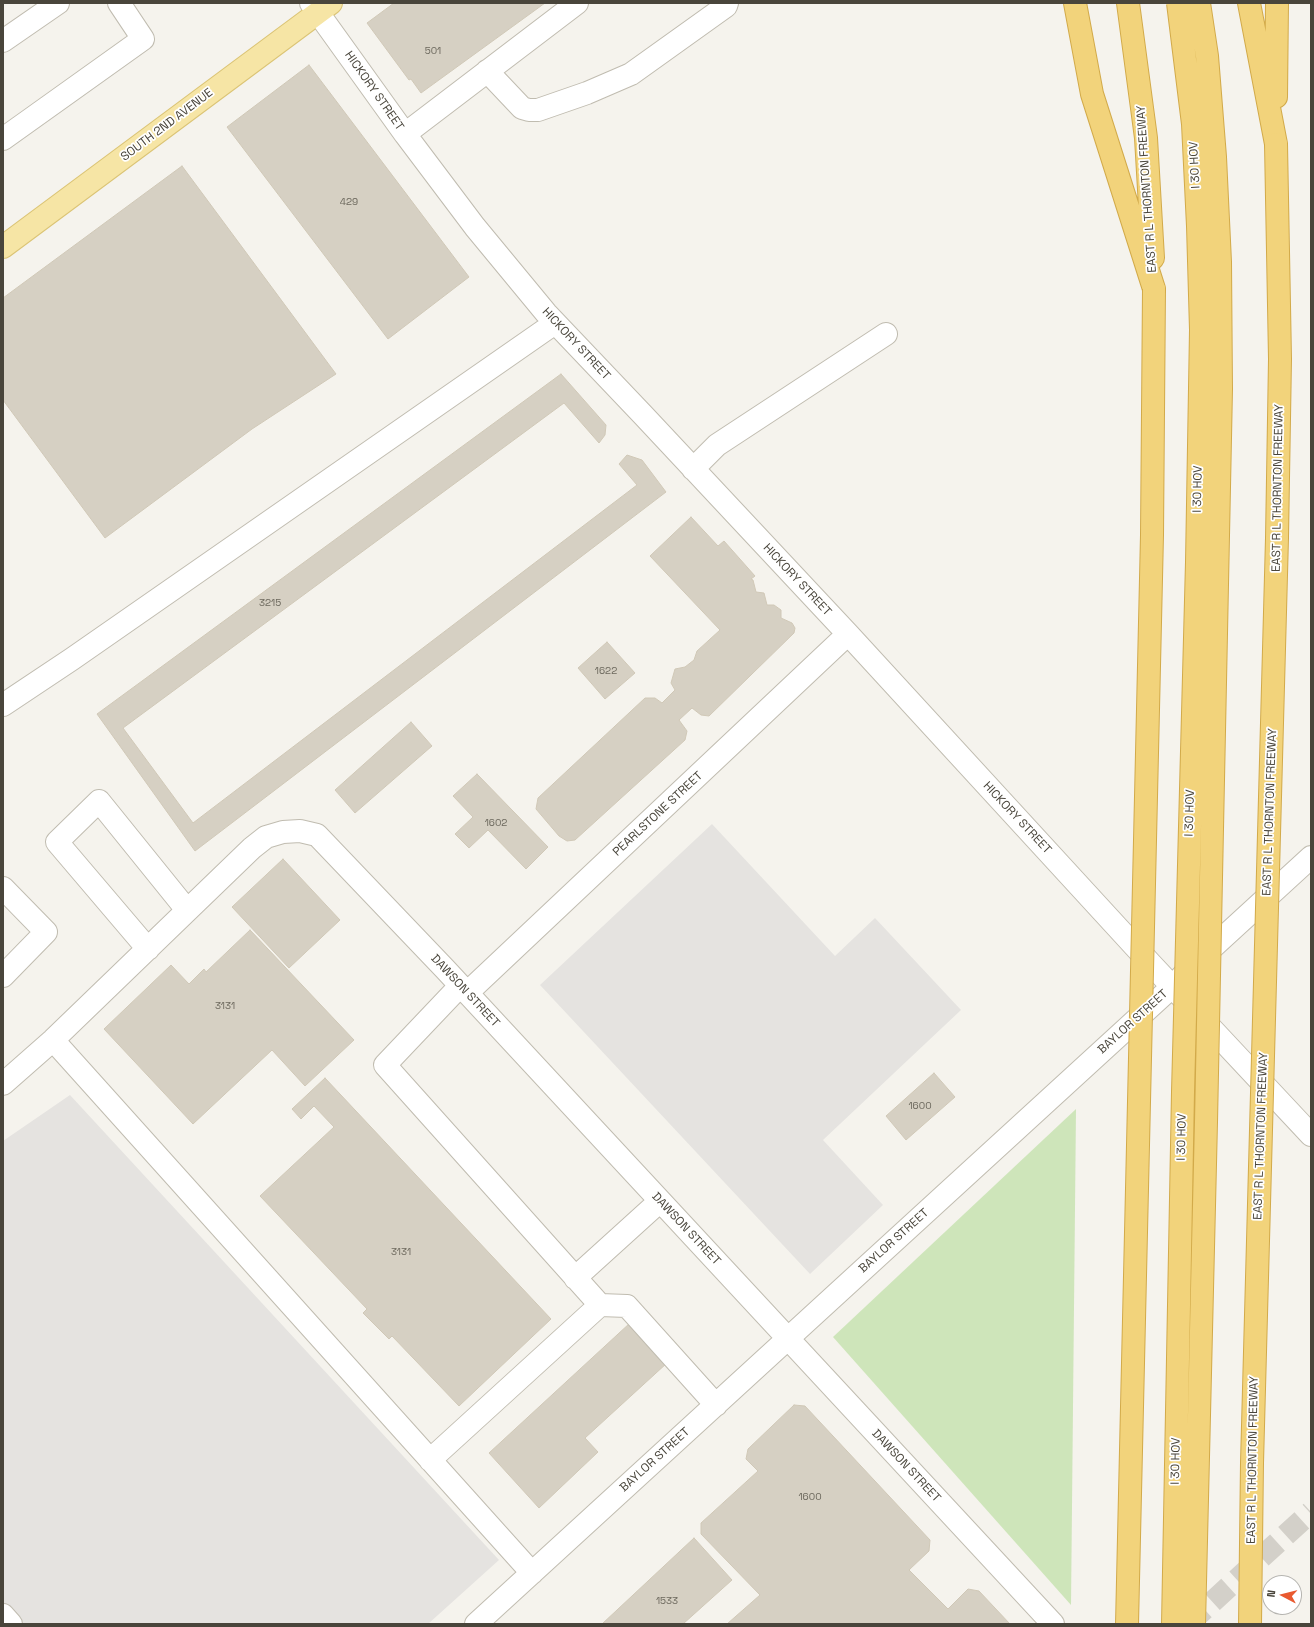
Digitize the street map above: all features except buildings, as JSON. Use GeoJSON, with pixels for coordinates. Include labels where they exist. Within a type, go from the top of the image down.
{"type":"FeatureCollection","features":[{"type":"Feature","properties":{"kind":"highway"},"geometry":{"type":"LineString","coordinates":[[1075,3],[1092,94],[1154,289]]}},
{"type":"Feature","properties":{"kind":"highway","name":"EAST R L THORNTON FREEWAY"},"geometry":{"type":"LineString","coordinates":[[1127,1624],[1152,551],[1154,289],[1146,138],[1128,3]]}},
{"type":"Feature","properties":{"kind":"highway","name":"I 30 HOV"},"geometry":{"type":"LineString","coordinates":[[1173,1624],[1201,330],[1198,226],[1192,124],[1178,3]]}},
{"type":"Feature","properties":{"kind":"highway","name":"I 30 HOV"},"geometry":{"type":"LineString","coordinates":[[1194,1624],[1221,389],[1220,262],[1215,157],[1207,56],[1199,3]]}},
{"type":"Feature","properties":{"kind":"highway","name":"EAST R L THORNTON FREEWAY"},"geometry":{"type":"LineString","coordinates":[[1249,3],[1276,144],[1280,359],[1278,491],[1252,1463],[1250,1624]]}},
{"type":"Feature","properties":{"kind":"highway"},"geometry":{"type":"LineString","coordinates":[[1276,144],[1277,3]]}},
{"type":"Feature","properties":{"kind":"main road","name":"SOUTH 2ND AVENUE"},"geometry":{"type":"LineString","coordinates":[[5,242],[320,6]]}},
{"type":"Feature","properties":{"kind":"street"},"geometry":{"type":"LineString","coordinates":[[3,40],[58,3]]}},
{"type":"Feature","properties":{"kind":"street"},"geometry":{"type":"LineString","coordinates":[[3,139],[143,38],[119,3]]}},
{"type":"Feature","properties":{"kind":"street"},"geometry":{"type":"LineString","coordinates":[[404,134],[577,3]]}},
{"type":"Feature","properties":{"kind":"street"},"geometry":{"type":"LineString","coordinates":[[487,71],[522,108],[538,110],[587,93],[631,74],[726,6],[727,3]]}},
{"type":"Feature","properties":{"kind":"street","name":"HICKORY STREET"},"geometry":{"type":"LineString","coordinates":[[320,6],[404,134],[475,228],[555,323],[848,634],[1172,986],[1311,1134]]}},
{"type":"Feature","properties":{"kind":"street"},"geometry":{"type":"LineString","coordinates":[[3,705],[72,659],[555,323]]}},
{"type":"Feature","properties":{"kind":"street"},"geometry":{"type":"LineString","coordinates":[[693,469],[717,445],[886,334]]}},
{"type":"Feature","properties":{"kind":"street","name":"PEARLSTONE STREET"},"geometry":{"type":"LineString","coordinates":[[576,1278],[385,1065],[848,634]]}},
{"type":"Feature","properties":{"kind":"street"},"geometry":{"type":"LineString","coordinates":[[3,1084],[53,1040],[148,949],[187,910],[99,801],[57,842],[148,949]]}},
{"type":"Feature","properties":{"kind":"street","name":"DAWSON STREET"},"geometry":{"type":"LineString","coordinates":[[187,910],[252,848],[266,837],[283,832],[300,831],[316,835],[464,990],[1053,1624]]}},
{"type":"Feature","properties":{"kind":"street","name":"BAYLOR STREET"},"geometry":{"type":"LineString","coordinates":[[476,1624],[1311,857]]}},
{"type":"Feature","properties":{"kind":"street"},"geometry":{"type":"LineString","coordinates":[[3,888],[46,932],[3,976]]}},
{"type":"Feature","properties":{"kind":"street"},"geometry":{"type":"LineString","coordinates":[[53,1040],[532,1573]]}},
{"type":"Feature","properties":{"kind":"street"},"geometry":{"type":"LineString","coordinates":[[600,1305],[576,1278],[660,1201]]}},
{"type":"Feature","properties":{"kind":"street"},"geometry":{"type":"LineString","coordinates":[[430,1460],[600,1305],[627,1306],[716,1405]]}},
{"type":"Feature","properties":{"kind":"street"},"geometry":{"type":"LineString","coordinates":[[3,1615],[11,1624]]}},
{"type":"Feature","properties":{"kind":"green space"},"geometry":{"type":"Polygon","coordinates":[[[1076,1109],[1071,1605],[833,1337],[1076,1109]]]}},
{"type":"Feature","properties":{"kind":"shaded area"},"geometry":{"type":"Polygon","coordinates":[[[712,824],[835,956],[875,918],[961,1010],[823,1140],[883,1205],[810,1274],[540,985],[712,824]]]}},
{"type":"Feature","properties":{"kind":"shaded area"},"geometry":{"type":"Polygon","coordinates":[[[70,1095],[499,1560],[428,1624],[3,1624],[3,1141],[70,1095]]]}},
{"type":"Feature","properties":{"kind":"tunnel"},"geometry":{"type":"LineString","coordinates":[[1188,1624],[1311,1512]]}}]}
